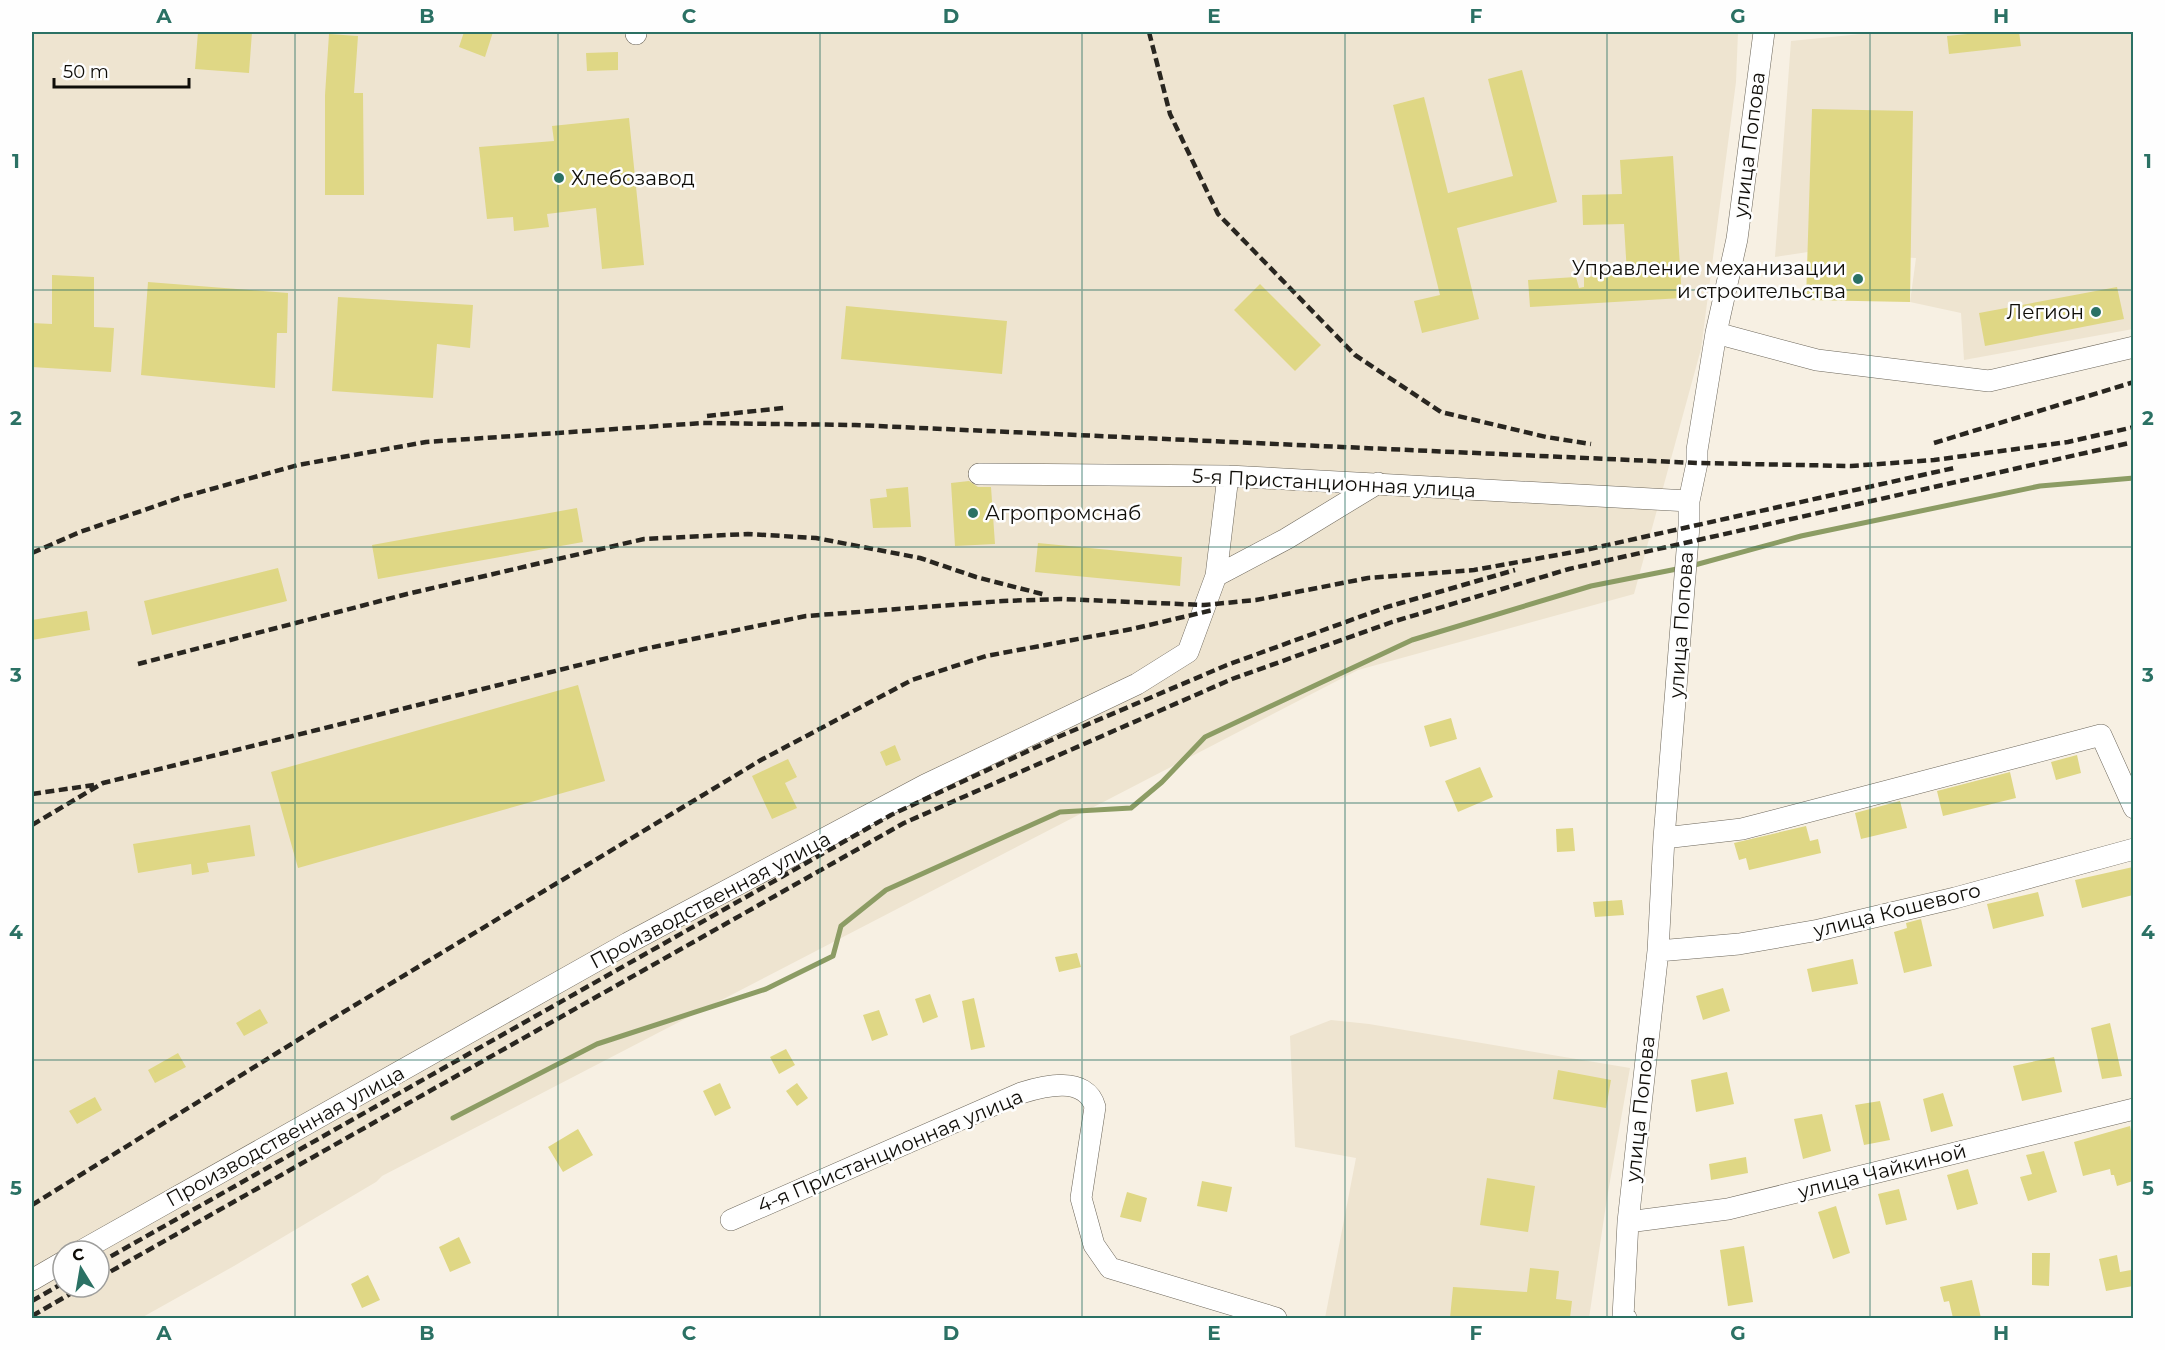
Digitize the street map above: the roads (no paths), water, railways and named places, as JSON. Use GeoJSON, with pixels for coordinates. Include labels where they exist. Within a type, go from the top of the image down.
{"type":"FeatureCollection","features":[{"type":"Feature","properties":{"kind":"street","name":"улица Попова"},"geometry":{"type":"LineString","coordinates":[[1624,1318],[1628,1222],[1658,951],[1689,501],[1697,463],[1697,450],[1716,333],[1737,239],[1764,32]]}},
{"type":"Feature","properties":{"kind":"street"},"geometry":{"type":"LineString","coordinates":[[1716,333],[1817,360],[1989,381],[2133,347]]}},
{"type":"Feature","properties":{"kind":"street","name":"5-я Пристанционная улица"},"geometry":{"type":"LineString","coordinates":[[979,474],[1228,476],[1689,501]]}},
{"type":"Feature","properties":{"kind":"street","name":"Производственная улица"},"geometry":{"type":"LineString","coordinates":[[102,1239],[638,938],[925,786],[1137,684],[1188,652],[1216,576],[1228,476]]}},
{"type":"Feature","properties":{"kind":"street"},"geometry":{"type":"LineString","coordinates":[[1216,576],[1286,539],[1378,483]]}},
{"type":"Feature","properties":{"kind":"street"},"geometry":{"type":"LineString","coordinates":[[1664,838],[1742,830],[2101,735],[2133,808]]}},
{"type":"Feature","properties":{"kind":"street","name":"улица Кошевого"},"geometry":{"type":"LineString","coordinates":[[1658,951],[1739,944],[1819,930],[1955,898],[2133,849]]}},
{"type":"Feature","properties":{"kind":"street","name":"4-я Пристанционная улица"},"geometry":{"type":"LineString","coordinates":[[731,1220],[1021,1093],[1040,1088],[1066,1086],[1086,1092],[1092,1098],[1095,1107],[1081,1198],[1094,1245],[1110,1268],[1276,1318]]}},
{"type":"Feature","properties":{"kind":"street","name":"улица Чайкиной"},"geometry":{"type":"LineString","coordinates":[[1628,1222],[1728,1209],[2133,1109]]}},
{"type":"Feature","properties":{"kind":"street"},"geometry":{"type":"LineString","coordinates":[[32,1280],[51,1269]]}},
{"type":"Feature","properties":{"kind":"waterway"},"geometry":{"type":"LineString","coordinates":[[1691,566],[1801,536],[2040,486],[2134,478]]}},
{"type":"Feature","properties":{"kind":"waterway"},"geometry":{"type":"LineString","coordinates":[[453,1118],[597,1044],[766,989],[833,956],[841,926],[886,890],[1060,812],[1131,808],[1162,782],[1205,737],[1412,640],[1591,586],[1682,568]]}},
{"type":"Feature","properties":{"kind":"railway"},"geometry":{"type":"LineString","coordinates":[[1149,32],[1170,114],[1218,214],[1355,355],[1441,412],[1546,437],[1591,444]]}},
{"type":"Feature","properties":{"kind":"railway"},"geometry":{"type":"LineString","coordinates":[[1934,443],[2134,382]]}},
{"type":"Feature","properties":{"kind":"railway"},"geometry":{"type":"LineString","coordinates":[[707,416],[784,408]]}},
{"type":"Feature","properties":{"kind":"railway"},"geometry":{"type":"LineString","coordinates":[[32,553],[80,532],[179,498],[298,465],[426,442],[703,423],[855,425],[1697,463],[1851,466],[1934,460],[2068,442],[2134,427]]}},
{"type":"Feature","properties":{"kind":"railway"},"geometry":{"type":"LineString","coordinates":[[111,1271],[904,823],[1232,679],[1392,622],[1569,569],[2134,442]]}},
{"type":"Feature","properties":{"kind":"railway"},"geometry":{"type":"LineString","coordinates":[[32,825],[103,783],[644,649],[806,616],[1003,601],[1061,599],[1204,605],[1256,600],[1368,578],[1474,570],[1585,550],[1954,468]]}},
{"type":"Feature","properties":{"kind":"railway"},"geometry":{"type":"LineString","coordinates":[[138,664],[407,594],[644,539],[748,534],[816,538],[920,558],[976,577],[1046,595]]}},
{"type":"Feature","properties":{"kind":"railway"},"geometry":{"type":"LineString","coordinates":[[111,1256],[891,815],[1058,737],[1227,665],[1387,607],[1515,570]]}},
{"type":"Feature","properties":{"kind":"railway"},"geometry":{"type":"LineString","coordinates":[[32,1205],[322,1025],[761,760],[912,680],[986,656],[1132,629],[1213,610]]}},
{"type":"Feature","properties":{"kind":"railway"},"geometry":{"type":"LineString","coordinates":[[32,794],[94,785]]}},
{"type":"Feature","properties":{"kind":"railway"},"geometry":{"type":"LineString","coordinates":[[32,1301],[51,1290]]}},
{"type":"Feature","properties":{"kind":"railway"},"geometry":{"type":"LineString","coordinates":[[32,1316],[61,1299]]}},
{"type":"Feature","properties":{"kind":"place","name":"Хлебозавод"},"geometry":{"type":"Point","coordinates":[559,178]}},
{"type":"Feature","properties":{"kind":"place","name":"Управление механизации и строительства"},"geometry":{"type":"Point","coordinates":[1858,279]}},
{"type":"Feature","properties":{"kind":"place","name":"Легион"},"geometry":{"type":"Point","coordinates":[2096,312]}},
{"type":"Feature","properties":{"kind":"place","name":"Агропромснаб"},"geometry":{"type":"Point","coordinates":[973,513]}}]}
